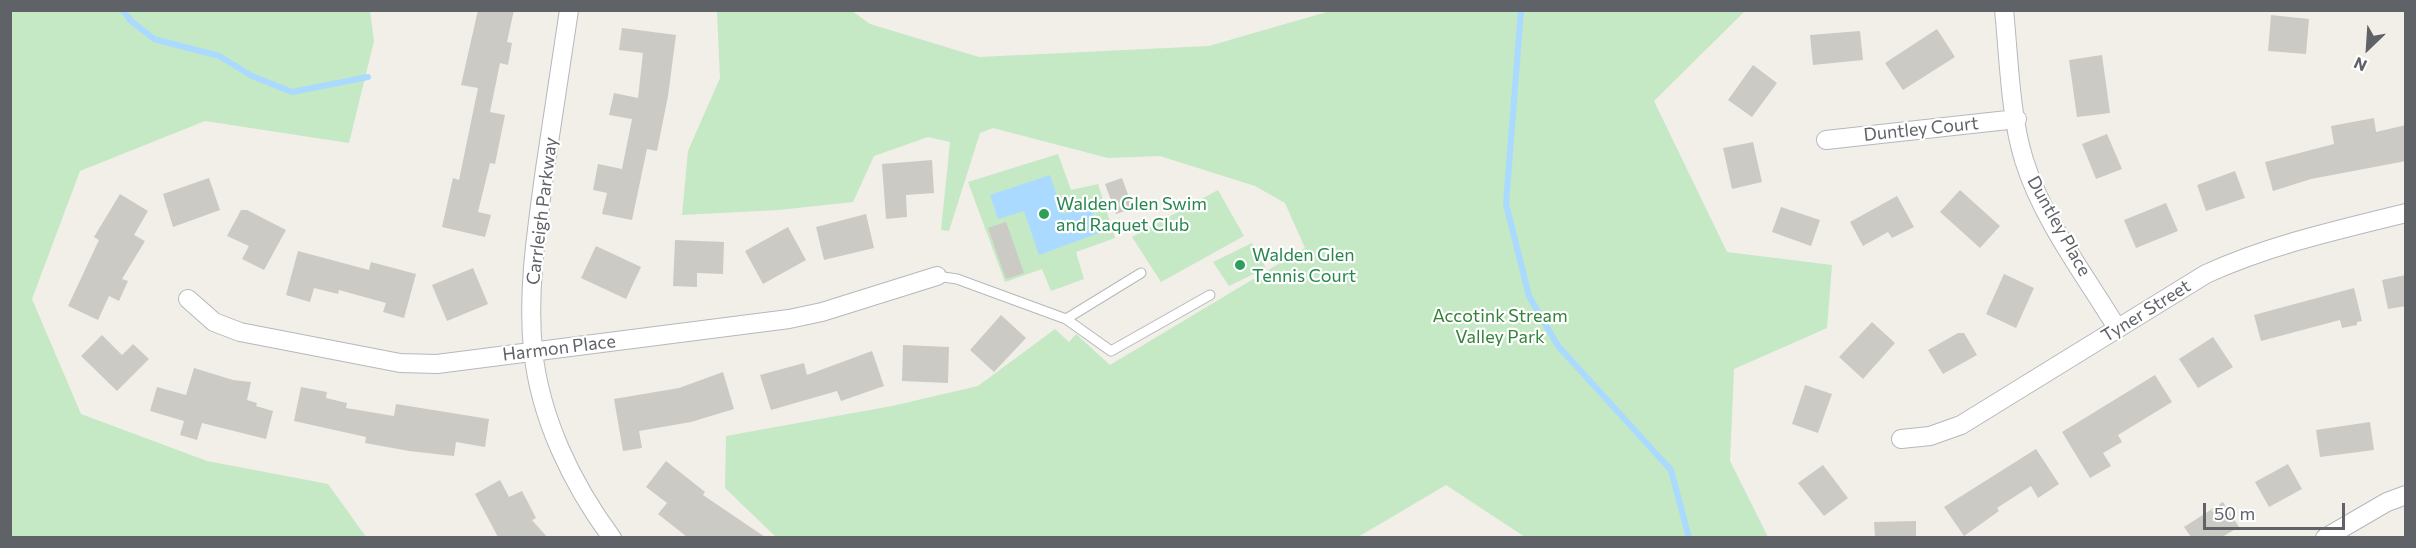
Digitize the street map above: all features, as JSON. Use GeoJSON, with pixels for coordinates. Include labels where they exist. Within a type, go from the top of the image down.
{"type":"FeatureCollection","features":[{"type":"Feature","properties":{"kind":"street","name":"Carrleigh Parkway"},"geometry":{"type":"LineString","coordinates":[[569,10],[534,247],[532,306],[534,352],[543,398],[566,463],[582,493],[612,537]]}},
{"type":"Feature","properties":{"kind":"street","name":"Duntley Place"},"geometry":{"type":"LineString","coordinates":[[2004,10],[2016,119],[2024,159],[2040,199],[2117,328]]}},
{"type":"Feature","properties":{"kind":"street","name":"Duntley Court"},"geometry":{"type":"LineString","coordinates":[[1826,140],[2016,119]]}},
{"type":"Feature","properties":{"kind":"street","name":"Tyner Street"},"geometry":{"type":"LineString","coordinates":[[1901,439],[1930,436],[1961,425],[2206,274],[2243,257],[2280,244],[2406,213]]}},
{"type":"Feature","properties":{"kind":"street","name":"Harmon Place"},"geometry":{"type":"LineString","coordinates":[[188,299],[214,322],[240,332],[400,363],[437,364],[789,319],[822,312],[937,276]]}},
{"type":"Feature","properties":{"kind":"street"},"geometry":{"type":"LineString","coordinates":[[2325,537],[2387,502],[2406,495]]}},
{"type":"Feature","properties":{"kind":"lane"},"geometry":{"type":"LineString","coordinates":[[1066,319],[1141,273]]}},
{"type":"Feature","properties":{"kind":"lane"},"geometry":{"type":"LineString","coordinates":[[937,276],[957,279],[1066,319],[1111,351],[1210,295]]}},
{"type":"Feature","properties":{"kind":"green space"},"geometry":{"type":"Polygon","coordinates":[[[10,11],[370,11],[374,41],[349,143],[205,121],[80,171],[32,299],[81,414],[207,461],[328,484],[366,537],[11,537],[10,11]]]}},
{"type":"Feature","properties":{"kind":"green space","name":"Accotink Stream Valley Park"},"geometry":{"type":"Polygon","coordinates":[[[717,11],[852,11],[870,24],[979,57],[1209,46],[1330,11],[1745,11],[1654,101],[1727,252],[1832,265],[1827,328],[1734,369],[1730,461],[1768,537],[1525,537],[1446,485],[1358,537],[776,537],[725,488],[726,436],[892,406],[978,386],[1055,329],[1069,342],[1076,334],[1110,365],[1305,248],[1285,203],[1255,186],[1160,156],[1108,158],[993,128],[980,133],[949,231],[941,230],[950,142],[928,137],[874,156],[853,202],[778,210],[682,215],[688,151],[720,78],[717,11]]]}},
{"type":"Feature","properties":{"kind":"green space","name":"Walden Glen Swim and Raquet Club"},"geometry":{"type":"Polygon","coordinates":[[[1058,154],[1071,190],[1098,184],[1115,238],[1076,252],[1084,279],[1051,291],[1042,269],[1005,282],[968,182],[1058,154]]]}},
{"type":"Feature","properties":{"kind":"green space"},"geometry":{"type":"Polygon","coordinates":[[[1218,190],[1244,236],[1161,282],[1132,237],[1218,190]]]}},
{"type":"Feature","properties":{"kind":"green space","name":"Walden Glen Tennis Court"},"geometry":{"type":"Polygon","coordinates":[[[1252,243],[1266,268],[1229,286],[1213,262],[1252,243]]]}},
{"type":"Feature","properties":{"kind":"water"},"geometry":{"type":"Polygon","coordinates":[[[1050,175],[1063,214],[1090,205],[1099,233],[1039,255],[1024,211],[998,219],[990,195],[1050,175]]]}},
{"type":"Feature","properties":{"kind":"building"},"geometry":{"type":"Polygon","coordinates":[[[478,10],[514,10],[507,42],[512,43],[508,65],[500,63],[490,112],[505,115],[495,164],[490,163],[478,212],[491,215],[485,237],[442,227],[453,178],[459,180],[478,88],[461,85],[478,10]]]}},
{"type":"Feature","properties":{"kind":"building"},"geometry":{"type":"Polygon","coordinates":[[[2271,15],[2309,19],[2306,54],[2268,51],[2271,15]]]}},
{"type":"Feature","properties":{"kind":"building"},"geometry":{"type":"Polygon","coordinates":[[[622,28],[676,35],[668,96],[657,151],[647,149],[632,220],[602,214],[607,193],[593,190],[598,164],[622,169],[632,119],[609,115],[614,93],[638,98],[643,53],[619,50],[622,28]]]}},
{"type":"Feature","properties":{"kind":"building"},"geometry":{"type":"Polygon","coordinates":[[[1937,29],[1955,57],[1903,90],[1885,63],[1937,29]]]}},
{"type":"Feature","properties":{"kind":"building"},"geometry":{"type":"Polygon","coordinates":[[[1860,31],[1863,60],[1813,65],[1810,35],[1860,31]]]}},
{"type":"Feature","properties":{"kind":"building"},"geometry":{"type":"Polygon","coordinates":[[[2102,55],[2110,113],[2077,117],[2069,60],[2102,55]]]}},
{"type":"Feature","properties":{"kind":"building"},"geometry":{"type":"Polygon","coordinates":[[[1753,65],[1777,83],[1752,117],[1728,100],[1753,65]]]}},
{"type":"Feature","properties":{"kind":"building"},"geometry":{"type":"Polygon","coordinates":[[[2374,118],[2376,132],[2406,125],[2406,161],[2311,179],[2273,191],[2265,162],[2334,144],[2331,126],[2374,118]]]}},
{"type":"Feature","properties":{"kind":"building"},"geometry":{"type":"Polygon","coordinates":[[[2107,134],[2122,169],[2096,179],[2082,144],[2107,134]]]}},
{"type":"Feature","properties":{"kind":"building"},"geometry":{"type":"Polygon","coordinates":[[[1753,142],[1762,182],[1732,189],[1723,148],[1753,142]]]}},
{"type":"Feature","properties":{"kind":"building"},"geometry":{"type":"Polygon","coordinates":[[[932,160],[934,193],[906,195],[907,217],[886,219],[882,164],[932,160]]]}},
{"type":"Feature","properties":{"kind":"building"},"geometry":{"type":"Polygon","coordinates":[[[2235,171],[2245,198],[2206,211],[2197,185],[2235,171]]]}},
{"type":"Feature","properties":{"kind":"building"},"geometry":{"type":"Polygon","coordinates":[[[209,178],[220,210],[173,227],[163,194],[209,178]]]}},
{"type":"Feature","properties":{"kind":"building"},"geometry":{"type":"Polygon","coordinates":[[[1122,178],[1133,208],[1116,214],[1105,184],[1122,178]]]}},
{"type":"Feature","properties":{"kind":"building"},"geometry":{"type":"Polygon","coordinates":[[[1960,190],[2000,226],[1980,248],[1940,212],[1960,190]]]}},
{"type":"Feature","properties":{"kind":"building"},"geometry":{"type":"Polygon","coordinates":[[[120,194],[148,211],[134,235],[145,241],[122,279],[128,281],[119,301],[109,296],[98,320],[68,306],[99,240],[94,237],[120,194]]]}},
{"type":"Feature","properties":{"kind":"building"},"geometry":{"type":"Polygon","coordinates":[[[1897,196],[1914,227],[1892,238],[1888,232],[1863,246],[1850,222],[1897,196]]]}},
{"type":"Feature","properties":{"kind":"building"},"geometry":{"type":"Polygon","coordinates":[[[2166,203],[2178,231],[2136,248],[2124,220],[2166,203]]]}},
{"type":"Feature","properties":{"kind":"building"},"geometry":{"type":"Polygon","coordinates":[[[1781,207],[1820,220],[1811,246],[1772,232],[1781,207]]]}},
{"type":"Feature","properties":{"kind":"building"},"geometry":{"type":"Polygon","coordinates":[[[241,210],[247,210],[286,230],[264,270],[242,259],[249,246],[227,236],[241,210]]]}},
{"type":"Feature","properties":{"kind":"building"},"geometry":{"type":"Polygon","coordinates":[[[866,214],[874,248],[824,260],[816,227],[866,214]]]}},
{"type":"Feature","properties":{"kind":"building"},"geometry":{"type":"Polygon","coordinates":[[[1006,222],[1024,273],[1006,279],[988,228],[1006,222]]]}},
{"type":"Feature","properties":{"kind":"building"},"geometry":{"type":"Polygon","coordinates":[[[788,227],[806,260],[763,284],[745,251],[788,227]]]}},
{"type":"Feature","properties":{"kind":"building"},"geometry":{"type":"Polygon","coordinates":[[[675,240],[724,242],[723,274],[697,273],[697,287],[673,286],[675,240]]]}},
{"type":"Feature","properties":{"kind":"building"},"geometry":{"type":"Polygon","coordinates":[[[596,246],[641,267],[626,299],[581,278],[596,246]]]}},
{"type":"Feature","properties":{"kind":"building"},"geometry":{"type":"Polygon","coordinates":[[[298,251],[369,270],[371,262],[416,274],[404,318],[383,312],[386,303],[339,290],[338,294],[314,288],[310,302],[286,295],[298,251]]]}},
{"type":"Feature","properties":{"kind":"building"},"geometry":{"type":"Polygon","coordinates":[[[473,268],[488,304],[447,321],[432,285],[473,268]]]}},
{"type":"Feature","properties":{"kind":"building"},"geometry":{"type":"Polygon","coordinates":[[[2004,274],[2034,288],[2016,328],[1986,314],[2004,274]]]}},
{"type":"Feature","properties":{"kind":"building"},"geometry":{"type":"Polygon","coordinates":[[[2406,275],[2406,306],[2388,309],[2382,280],[2406,275]]]}},
{"type":"Feature","properties":{"kind":"building"},"geometry":{"type":"Polygon","coordinates":[[[2354,288],[2362,321],[2357,322],[2357,325],[2342,328],[2340,320],[2261,341],[2254,315],[2354,288]]]}},
{"type":"Feature","properties":{"kind":"building"},"geometry":{"type":"Polygon","coordinates":[[[1001,315],[1026,338],[994,372],[970,350],[1001,315]]]}},
{"type":"Feature","properties":{"kind":"building"},"geometry":{"type":"Polygon","coordinates":[[[1872,322],[1895,343],[1863,379],[1839,357],[1872,322]]]}},
{"type":"Feature","properties":{"kind":"building"},"geometry":{"type":"Polygon","coordinates":[[[1958,333],[1964,333],[1977,355],[1943,374],[1928,350],[1958,333]]]}},
{"type":"Feature","properties":{"kind":"building"},"geometry":{"type":"Polygon","coordinates":[[[102,335],[122,355],[133,344],[149,359],[117,391],[81,356],[102,335]]]}},
{"type":"Feature","properties":{"kind":"building"},"geometry":{"type":"Polygon","coordinates":[[[2213,337],[2233,367],[2198,388],[2179,359],[2213,337]]]}},
{"type":"Feature","properties":{"kind":"building"},"geometry":{"type":"Polygon","coordinates":[[[903,345],[949,347],[948,383],[902,381],[903,345]]]}},
{"type":"Feature","properties":{"kind":"building"},"geometry":{"type":"Polygon","coordinates":[[[872,351],[884,386],[841,401],[837,391],[771,410],[760,375],[804,363],[807,375],[872,351]]]}},
{"type":"Feature","properties":{"kind":"building"},"geometry":{"type":"Polygon","coordinates":[[[194,368],[233,380],[251,382],[247,400],[257,403],[256,406],[273,411],[266,439],[202,423],[197,440],[180,435],[184,421],[150,411],[157,387],[186,395],[194,368]]]}},
{"type":"Feature","properties":{"kind":"building"},"geometry":{"type":"Polygon","coordinates":[[[723,372],[734,409],[691,422],[639,431],[642,448],[623,451],[614,399],[679,388],[723,372]]]}},
{"type":"Feature","properties":{"kind":"building"},"geometry":{"type":"Polygon","coordinates":[[[2155,375],[2172,402],[2118,435],[2122,442],[2103,453],[2111,466],[2090,478],[2062,432],[2155,375]]]}},
{"type":"Feature","properties":{"kind":"building"},"geometry":{"type":"Polygon","coordinates":[[[1805,385],[1832,394],[1818,433],[1792,424],[1805,385]]]}},
{"type":"Feature","properties":{"kind":"building"},"geometry":{"type":"Polygon","coordinates":[[[301,387],[327,392],[326,398],[347,403],[346,408],[394,416],[396,404],[489,419],[485,447],[456,442],[454,456],[409,451],[365,443],[366,437],[294,421],[301,387]]]}},
{"type":"Feature","properties":{"kind":"building"},"geometry":{"type":"Polygon","coordinates":[[[2370,422],[2374,450],[2320,457],[2316,430],[2370,422]]]}},
{"type":"Feature","properties":{"kind":"building"},"geometry":{"type":"Polygon","coordinates":[[[2036,449],[2059,484],[2038,498],[2031,486],[1997,508],[1999,511],[1964,536],[1944,507],[2036,449]]]}},
{"type":"Feature","properties":{"kind":"building"},"geometry":{"type":"Polygon","coordinates":[[[666,461],[705,492],[703,495],[765,537],[687,537],[658,514],[667,503],[646,487],[666,461]]]}},
{"type":"Feature","properties":{"kind":"building"},"geometry":{"type":"Polygon","coordinates":[[[2288,464],[2302,489],[2269,507],[2255,482],[2288,464]]]}},
{"type":"Feature","properties":{"kind":"building"},"geometry":{"type":"Polygon","coordinates":[[[1823,465],[1848,498],[1824,516],[1798,483],[1823,465]]]}},
{"type":"Feature","properties":{"kind":"building"},"geometry":{"type":"Polygon","coordinates":[[[500,480],[509,497],[522,491],[536,518],[532,520],[547,537],[498,537],[475,494],[500,480]]]}},
{"type":"Feature","properties":{"kind":"building"},"geometry":{"type":"Polygon","coordinates":[[[2223,502],[2239,527],[2222,537],[2191,537],[2184,527],[2223,502]]]}},
{"type":"Feature","properties":{"kind":"building"},"geometry":{"type":"Polygon","coordinates":[[[1916,521],[1916,537],[1875,537],[1874,522],[1916,521]]]}},
{"type":"Feature","properties":{"kind":"waterway"},"geometry":{"type":"LineString","coordinates":[[123,10],[131,21],[154,39],[219,56],[252,76],[292,92],[368,77]]}},
{"type":"Feature","properties":{"kind":"waterway"},"geometry":{"type":"LineString","coordinates":[[1521,10],[1506,204],[1529,296],[1558,346],[1671,470],[1689,538]]}},
{"type":"Feature","properties":{"kind":"place","name":"Walden Glen Swim and Raquet Club"},"geometry":{"type":"Point","coordinates":[1044,214]}},
{"type":"Feature","properties":{"kind":"place","name":"Walden Glen Tennis Court"},"geometry":{"type":"Point","coordinates":[1240,265]}}]}
